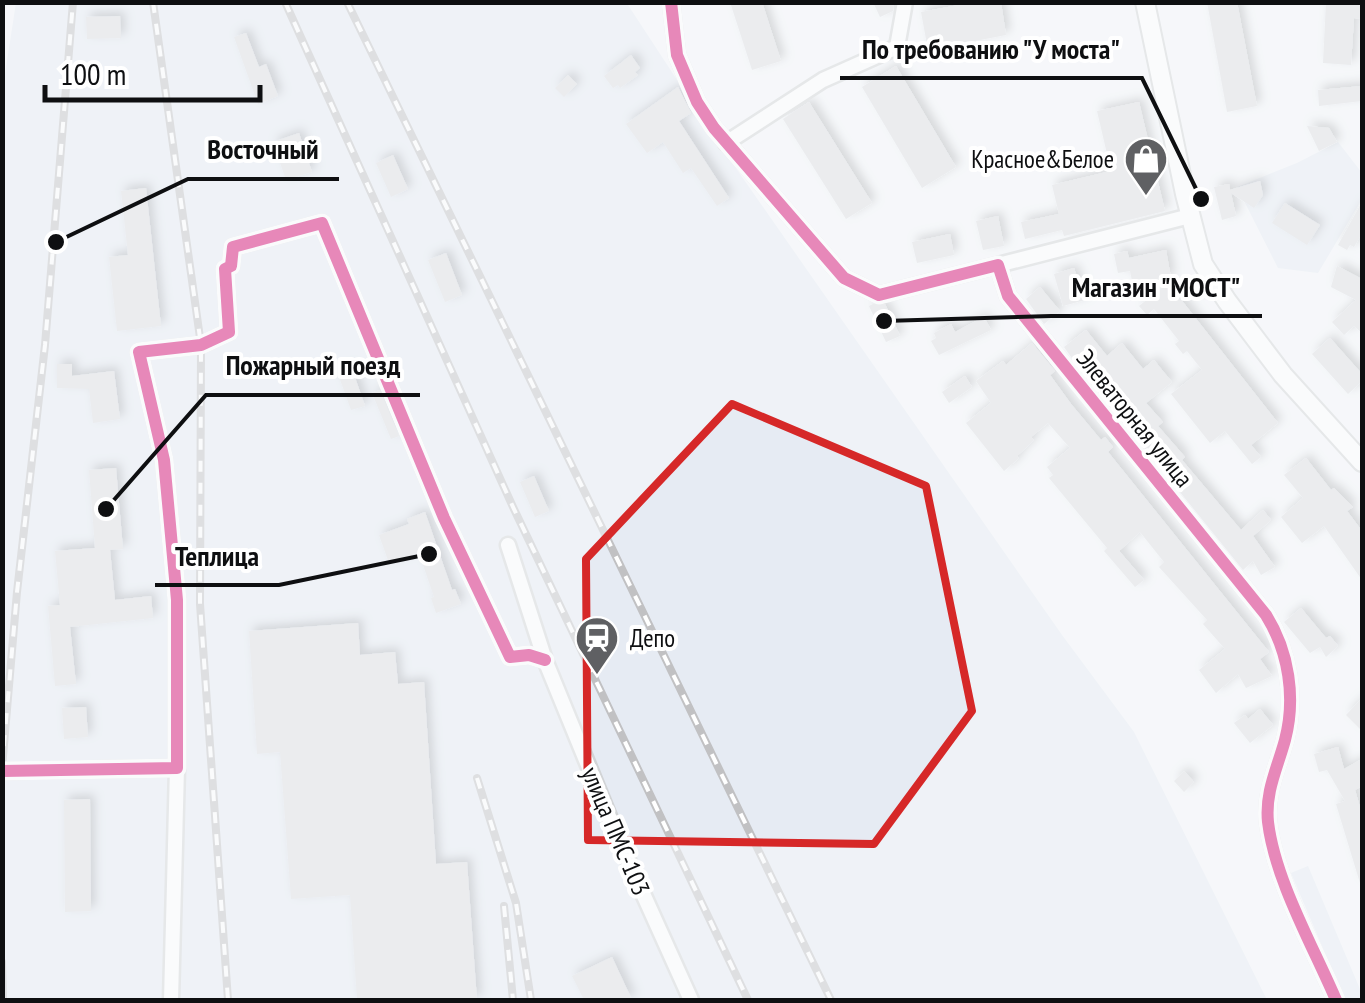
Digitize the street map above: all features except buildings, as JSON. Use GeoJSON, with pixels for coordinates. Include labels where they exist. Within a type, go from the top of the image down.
{"type":"FeatureCollection","features":[{"type":"Feature","properties":{"kind":"main road"},"geometry":{"type":"LineString","coordinates":[[1145,2],[1190,216],[1204,264],[1283,375],[1362,462]]}},
{"type":"Feature","properties":{"kind":"street"},"geometry":{"type":"LineString","coordinates":[[672,2],[677,55],[697,102],[726,143],[844,278],[879,295],[1190,216]]}},
{"type":"Feature","properties":{"kind":"street"},"geometry":{"type":"LineString","coordinates":[[726,143],[823,80],[897,47],[906,2]]}},
{"type":"Feature","properties":{"kind":"street"},"geometry":{"type":"LineString","coordinates":[[172,1000],[176,582],[164,460],[140,352],[201,345],[230,332],[224,285],[233,247],[322,223],[444,518],[510,658],[529,655],[545,660]]}},
{"type":"Feature","properties":{"kind":"street","name":"Элеваторная улица"},"geometry":{"type":"LineString","coordinates":[[998,265],[1008,296],[1280,636],[1289,685],[1289,712],[1286,736],[1267,794],[1268,825],[1280,869],[1336,1000]]}},
{"type":"Feature","properties":{"kind":"street","name":"улица ПМС-103"},"geometry":{"type":"LineString","coordinates":[[508,546],[545,660],[617,836],[691,1000]]}},
{"type":"Feature","properties":{"kind":"street"},"geometry":{"type":"LineString","coordinates":[[2,770],[177,768]]}},
{"type":"Feature","properties":{"kind":"highlighted area"},"geometry":{"type":"Polygon","coordinates":[[[732,404],[926,486],[972,711],[874,844],[588,840],[586,559],[732,404]]]}},
{"type":"Feature","properties":{"kind":"shaded area"},"geometry":{"type":"Polygon","coordinates":[[[626,2],[719,144],[1134,732],[1267,1000],[3,1000],[2,93],[16,3],[626,2]]]}},
{"type":"Feature","properties":{"kind":"shaded area"},"geometry":{"type":"Polygon","coordinates":[[[1338,142],[1362,173],[1362,199],[1318,273],[1278,268],[1237,187],[1338,142]]]}},
{"type":"Feature","properties":{"kind":"shaded area"},"geometry":{"type":"Polygon","coordinates":[[[1308,866],[1362,1000],[1345,1000],[1291,873],[1308,866]]]}},
{"type":"Feature","properties":{"kind":"railway"},"geometry":{"type":"LineString","coordinates":[[2,768],[45,345],[73,2]]}},
{"type":"Feature","properties":{"kind":"railway"},"geometry":{"type":"LineString","coordinates":[[153,2],[201,345],[200,604],[228,1000]]}},
{"type":"Feature","properties":{"kind":"railway"},"geometry":{"type":"LineString","coordinates":[[285,2],[513,507],[748,1000]]}},
{"type":"Feature","properties":{"kind":"railway"},"geometry":{"type":"LineString","coordinates":[[347,2],[831,1000]]}},
{"type":"Feature","properties":{"kind":"railway"},"geometry":{"type":"LineString","coordinates":[[477,778],[516,903],[531,1000]]}},
{"type":"Feature","properties":{"kind":"railway"},"geometry":{"type":"LineString","coordinates":[[504,906],[513,1000]]}},
{"type":"Feature","properties":{"kind":"railway"},"geometry":{"type":"LineString","coordinates":[[2,962],[3,1000]]}},
{"type":"Feature","properties":{"kind":"cycle path"},"geometry":{"type":"LineString","coordinates":[[671,2],[677,55],[697,102],[714,128],[844,278],[879,295],[998,265],[1008,296],[1266,615],[1285,660],[1290,692],[1285,740],[1268,801],[1268,822],[1278,867],[1336,1000]]}},
{"type":"Feature","properties":{"kind":"cycle path"},"geometry":{"type":"LineString","coordinates":[[2,771],[177,768],[177,600],[164,460],[139,352],[201,345],[229,332],[225,269],[231,266],[233,247],[322,223],[444,518],[510,657],[529,655],[545,660]]}},
{"type":"Feature","properties":{"kind":"place","name":"Красное&Белое"},"geometry":{"type":"Point","coordinates":[1146,197]}},
{"type":"Feature","properties":{"kind":"place","name":"По требованию \"У моста\""},"geometry":{"type":"Point","coordinates":[1201,199]}},
{"type":"Feature","properties":{"kind":"place","name":"Восточный"},"geometry":{"type":"Point","coordinates":[56,242]}},
{"type":"Feature","properties":{"kind":"place","name":"Магазин \"МОСТ\""},"geometry":{"type":"Point","coordinates":[884,321]}},
{"type":"Feature","properties":{"kind":"place","name":"Пожарный поезд"},"geometry":{"type":"Point","coordinates":[106,509]}},
{"type":"Feature","properties":{"kind":"place","name":"Теплица"},"geometry":{"type":"Point","coordinates":[429,554]}},
{"type":"Feature","properties":{"kind":"place","name":"Депо"},"geometry":{"type":"Point","coordinates":[597,676]}}]}
